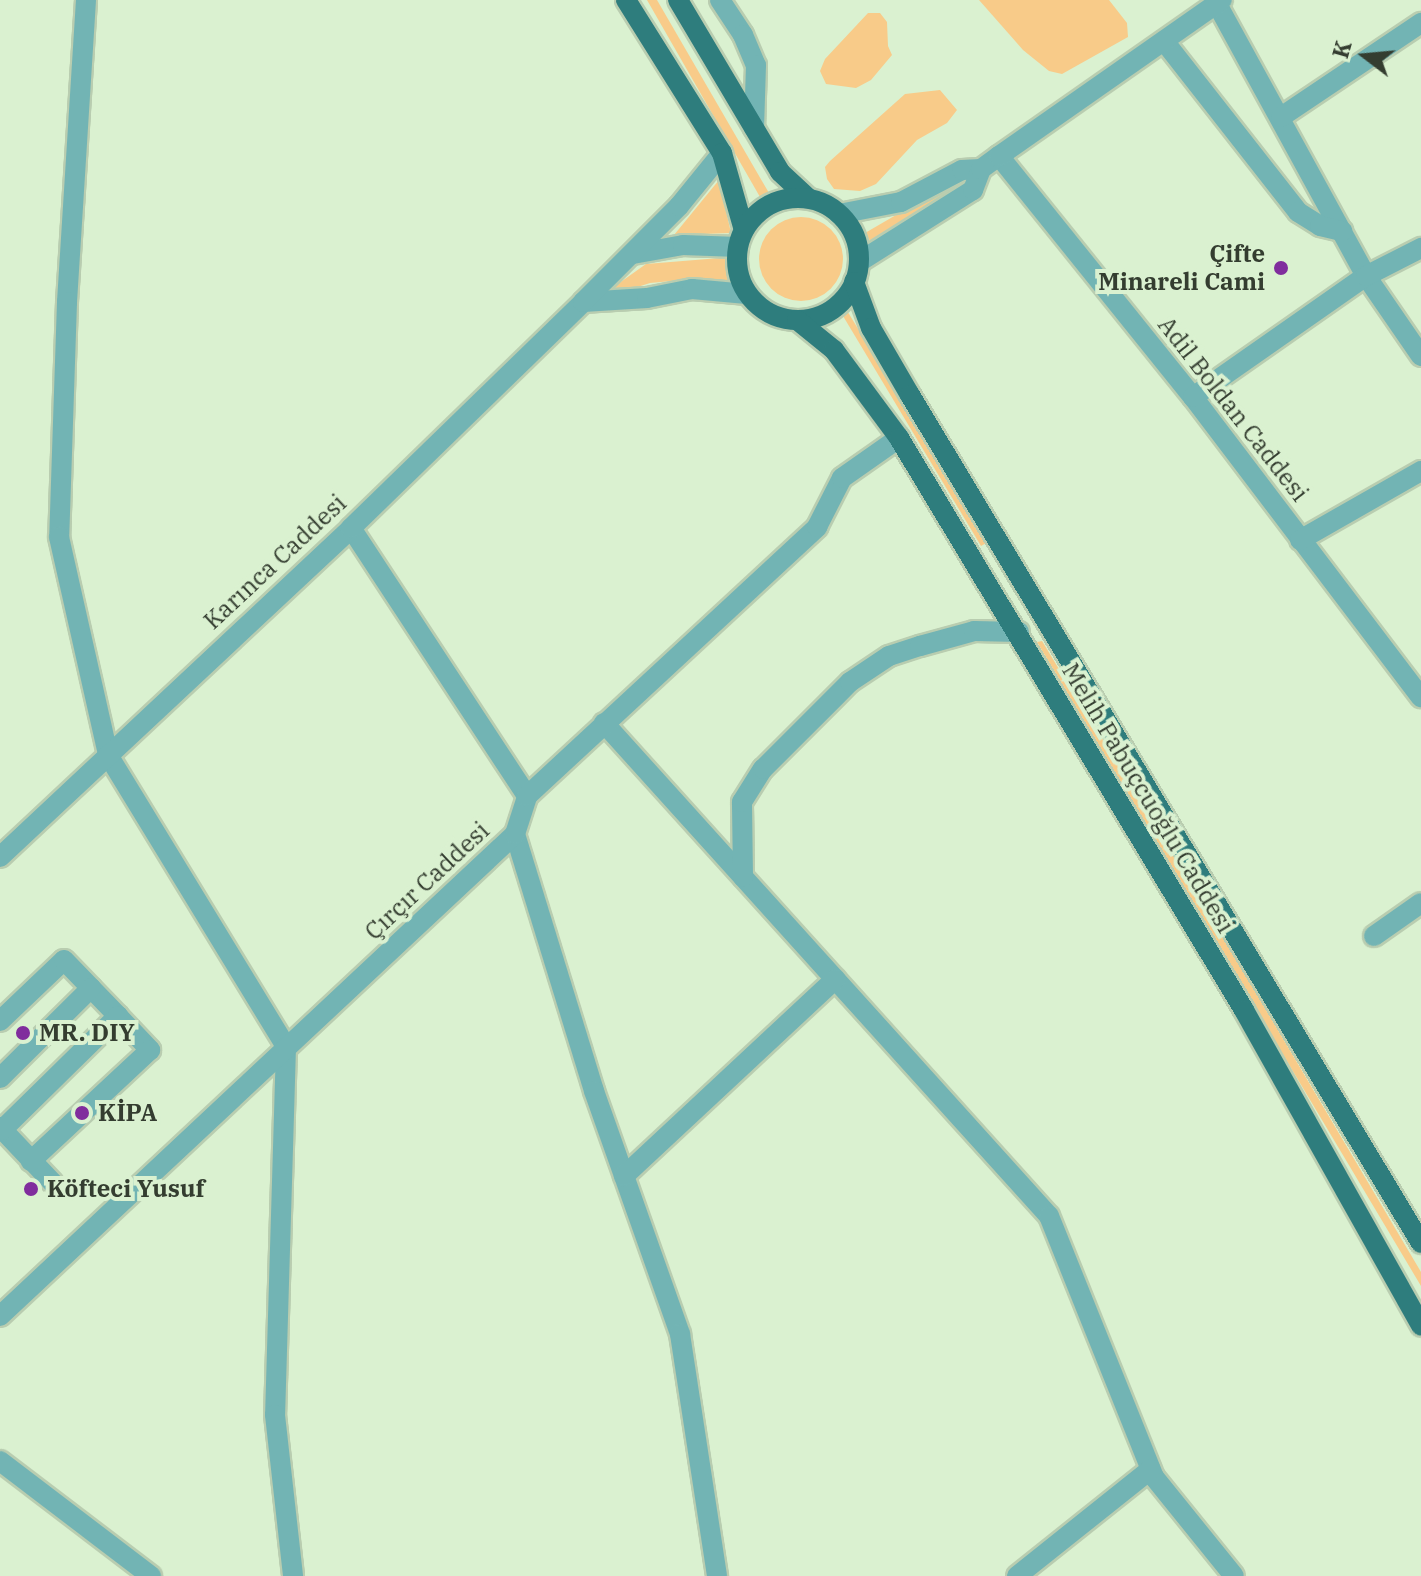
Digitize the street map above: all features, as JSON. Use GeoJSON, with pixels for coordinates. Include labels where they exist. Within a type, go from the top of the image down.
{"type":"FeatureCollection","features":[{"type":"Feature","properties":{"kind":"main road"},"geometry":{"type":"LineString","coordinates":[[626,0],[722,153],[741,238],[737,266],[747,294],[770,313],[797,320],[828,312],[844,299],[857,272],[857,241],[839,214],[808,198],[780,172],[678,0]]}},
{"type":"Feature","properties":{"kind":"main road"},"geometry":{"type":"LineString","coordinates":[[741,238],[759,212],[776,202],[808,198]]}},
{"type":"Feature","properties":{"kind":"main road","name":"Melih Pabuçcuoğlu Caddesi"},"geometry":{"type":"LineString","coordinates":[[857,272],[871,328],[1421,1243]]}},
{"type":"Feature","properties":{"kind":"main road","name":"Melih Pabuçcuoğlu Caddesi"},"geometry":{"type":"LineString","coordinates":[[797,320],[834,350],[899,438],[1019,632],[1244,1010],[1421,1326]]}},
{"type":"Feature","properties":{"kind":"street"},"geometry":{"type":"LineString","coordinates":[[86,0],[67,302],[59,537],[108,755],[286,1047],[275,1415],[293,1576]]}},
{"type":"Feature","properties":{"kind":"street"},"geometry":{"type":"LineString","coordinates":[[720,0],[743,35],[756,65],[754,128]]}},
{"type":"Feature","properties":{"kind":"street"},"geometry":{"type":"LineString","coordinates":[[839,214],[901,202],[962,170],[981,169],[1219,2],[1366,276],[1421,356]]}},
{"type":"Feature","properties":{"kind":"street"},"geometry":{"type":"LineString","coordinates":[[1281,117],[1421,23]]}},
{"type":"Feature","properties":{"kind":"street"},"geometry":{"type":"LineString","coordinates":[[1164,41],[1298,212],[1320,226],[1342,231]]}},
{"type":"Feature","properties":{"kind":"street","name":"Karınca Caddesi"},"geometry":{"type":"LineString","coordinates":[[0,857],[351,528],[633,254],[722,153]]}},
{"type":"Feature","properties":{"kind":"street","name":"Adil Boldan Caddesi"},"geometry":{"type":"LineString","coordinates":[[999,156],[1193,397],[1421,697]]}},
{"type":"Feature","properties":{"kind":"street"},"geometry":{"type":"LineString","coordinates":[[857,272],[973,190],[981,169]]}},
{"type":"Feature","properties":{"kind":"street"},"geometry":{"type":"LineString","coordinates":[[633,254],[741,238]]}},
{"type":"Feature","properties":{"kind":"street"},"geometry":{"type":"LineString","coordinates":[[1193,397],[1366,276],[1421,248]]}},
{"type":"Feature","properties":{"kind":"street"},"geometry":{"type":"LineString","coordinates":[[583,302],[647,298],[692,289],[747,294]]}},
{"type":"Feature","properties":{"kind":"street","name":"Çırçır Caddesi"},"geometry":{"type":"LineString","coordinates":[[0,1316],[515,834],[527,796],[817,527],[842,478],[899,438]]}},
{"type":"Feature","properties":{"kind":"street"},"geometry":{"type":"LineString","coordinates":[[1300,540],[1421,471]]}},
{"type":"Feature","properties":{"kind":"street"},"geometry":{"type":"LineString","coordinates":[[351,528],[527,796]]}},
{"type":"Feature","properties":{"kind":"street"},"geometry":{"type":"LineString","coordinates":[[743,877],[742,802],[763,769],[850,682],[889,656],[920,646],[974,631],[1019,632]]}},
{"type":"Feature","properties":{"kind":"street"},"geometry":{"type":"LineString","coordinates":[[604,723],[1049,1216],[1151,1469],[1234,1576]]}},
{"type":"Feature","properties":{"kind":"street"},"geometry":{"type":"LineString","coordinates":[[515,834],[594,1091],[680,1334],[717,1576]]}},
{"type":"Feature","properties":{"kind":"street"},"geometry":{"type":"LineString","coordinates":[[1374,936],[1421,903]]}},
{"type":"Feature","properties":{"kind":"street"},"geometry":{"type":"LineString","coordinates":[[0,1021],[64,960],[150,1050],[31,1161]]}},
{"type":"Feature","properties":{"kind":"street"},"geometry":{"type":"LineString","coordinates":[[624,1176],[835,979]]}},
{"type":"Feature","properties":{"kind":"street"},"geometry":{"type":"LineString","coordinates":[[0,1078],[91,988]]}},
{"type":"Feature","properties":{"kind":"street"},"geometry":{"type":"LineString","coordinates":[[53,1183],[1,1128],[118,1016]]}},
{"type":"Feature","properties":{"kind":"street"},"geometry":{"type":"LineString","coordinates":[[0,1461],[151,1576]]}},
{"type":"Feature","properties":{"kind":"street"},"geometry":{"type":"LineString","coordinates":[[1017,1576],[1151,1469]]}},
{"type":"Feature","properties":{"kind":"shaded area"},"geometry":{"type":"Polygon","coordinates":[[[647,0],[657,0],[769,193],[760,197],[647,0]]]}},
{"type":"Feature","properties":{"kind":"shaded area"},"geometry":{"type":"Polygon","coordinates":[[[979,0],[1109,0],[1127,23],[1128,37],[1062,74],[1049,71],[1023,50],[979,0]]]}},
{"type":"Feature","properties":{"kind":"shaded area"},"geometry":{"type":"Polygon","coordinates":[[[868,13],[880,13],[887,22],[888,46],[892,55],[871,80],[856,88],[826,84],[820,71],[825,59],[868,13]]]}},
{"type":"Feature","properties":{"kind":"shaded area"},"geometry":{"type":"Polygon","coordinates":[[[940,90],[957,110],[947,123],[917,140],[876,184],[860,191],[834,189],[827,179],[825,167],[830,161],[905,94],[940,90]]]}},
{"type":"Feature","properties":{"kind":"shaded area"},"geometry":{"type":"Polygon","coordinates":[[[965,175],[968,179],[870,241],[865,233],[965,175]]]}},
{"type":"Feature","properties":{"kind":"shaded area"},"geometry":{"type":"Polygon","coordinates":[[[719,180],[731,233],[674,235],[719,180]]]}},
{"type":"Feature","properties":{"kind":"shaded area"},"geometry":{"type":"Polygon","coordinates":[[[801,217],[817,220],[831,229],[840,243],[843,259],[840,275],[831,289],[817,298],[801,301],[785,298],[771,289],[762,275],[759,259],[762,243],[771,229],[785,220],[801,217]]]}},
{"type":"Feature","properties":{"kind":"shaded area"},"geometry":{"type":"Polygon","coordinates":[[[732,257],[733,282],[693,279],[650,283],[603,298],[601,296],[646,264],[732,257]]]}},
{"type":"Feature","properties":{"kind":"shaded area"},"geometry":{"type":"Polygon","coordinates":[[[846,309],[988,542],[981,546],[840,311],[846,309]]]}},
{"type":"Feature","properties":{"kind":"shaded area"},"geometry":{"type":"Polygon","coordinates":[[[1042,641],[1068,684],[1075,687],[1421,1272],[1421,1286],[1037,642],[1042,641]]]}},
{"type":"Feature","properties":{"kind":"place","name":"Çifte Minareli Cami"},"geometry":{"type":"Point","coordinates":[1281,268]}},
{"type":"Feature","properties":{"kind":"place","name":"MR. DIY"},"geometry":{"type":"Point","coordinates":[23,1033]}},
{"type":"Feature","properties":{"kind":"place","name":"KİPA"},"geometry":{"type":"Point","coordinates":[82,1113]}},
{"type":"Feature","properties":{"kind":"place","name":"Köfteci Yusuf"},"geometry":{"type":"Point","coordinates":[31,1189]}}]}
